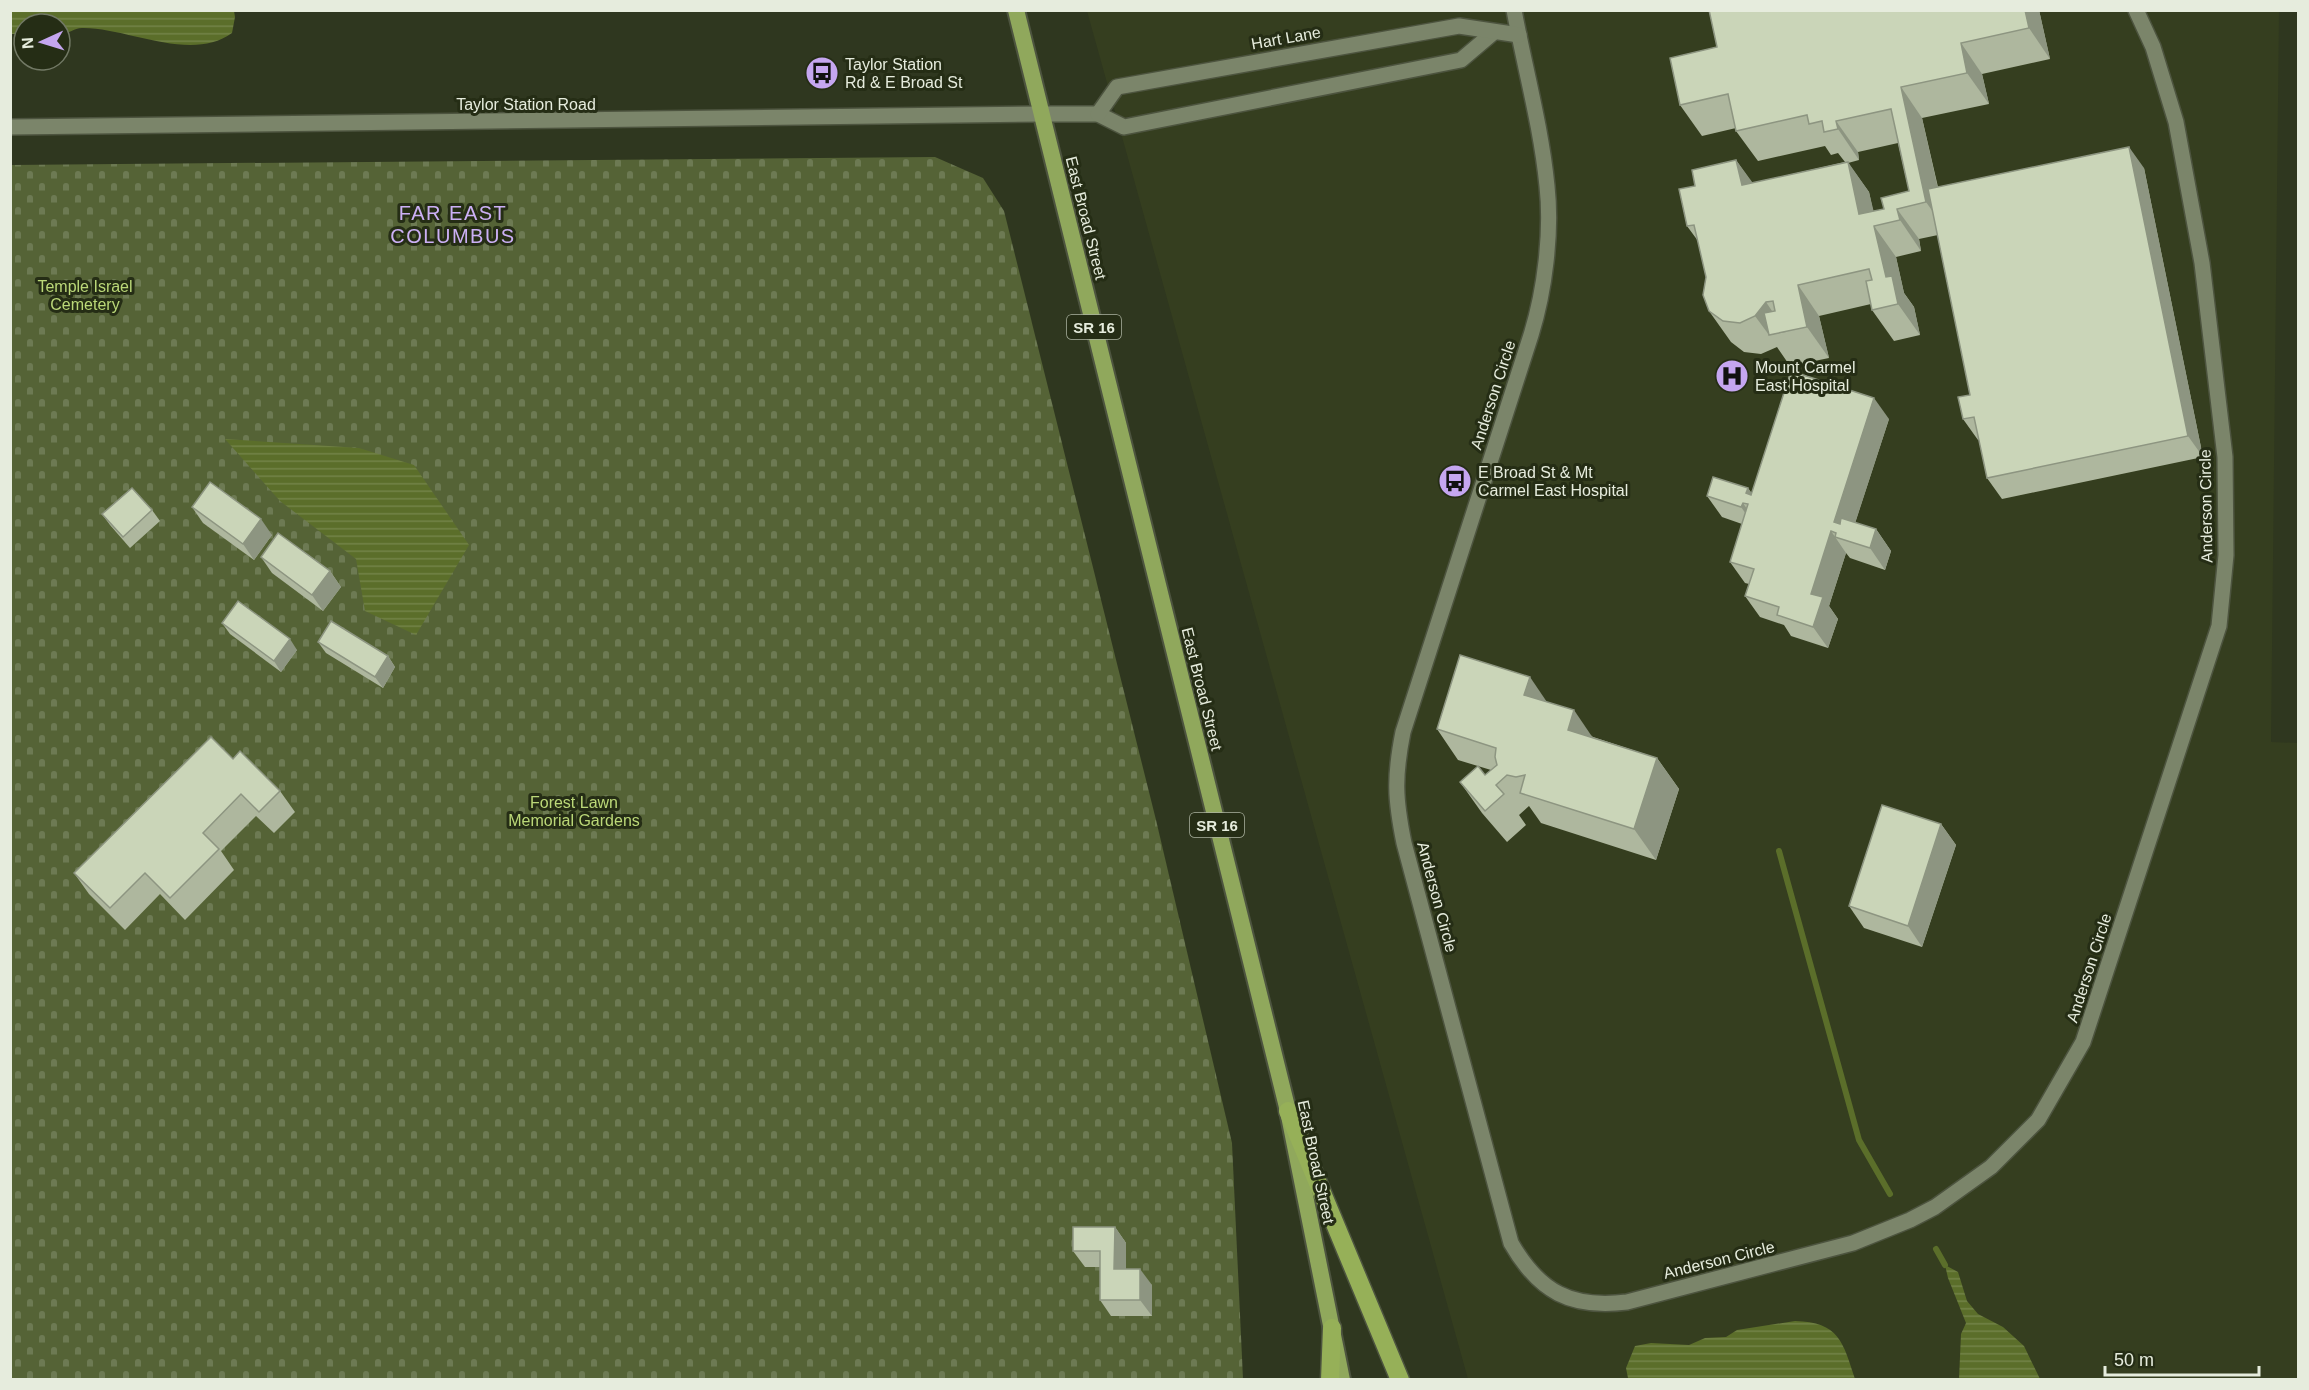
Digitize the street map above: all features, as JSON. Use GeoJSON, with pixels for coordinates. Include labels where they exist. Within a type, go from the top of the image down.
{"type":"FeatureCollection","features":[{"type":"Feature","properties":{"kind":"highway","name":"East Broad Street"},"geometry":{"type":"LineString","coordinates":[[1016,10],[1288,1111],[1342,1380]]}},
{"type":"Feature","properties":{"kind":"highway"},"geometry":{"type":"LineString","coordinates":[[1288,1111],[1400,1380]]}},
{"type":"Feature","properties":{"kind":"highway"},"geometry":{"type":"LineString","coordinates":[[1330,1380],[1332,1328]]}},
{"type":"Feature","properties":{"kind":"street","name":"Anderson Circle"},"geometry":{"type":"LineString","coordinates":[[1514,10],[1536,112],[1548,187],[1546,259],[1542,290],[1531,335],[1403,732],[1396,766],[1397,810],[1511,1243],[1523,1264],[1550,1290],[1574,1301],[1602,1305],[1627,1302],[1853,1243],[1910,1220],[1935,1207],[1991,1167],[2038,1120],[2083,1042],[2219,626],[2226,555],[2225,457],[2202,263],[2176,122],[2153,47],[2136,10]]}},
{"type":"Feature","properties":{"kind":"street","name":"Hart Lane"},"geometry":{"type":"LineString","coordinates":[[1098,114],[1117,87],[1459,26],[1519,35]]}},
{"type":"Feature","properties":{"kind":"street"},"geometry":{"type":"LineString","coordinates":[[1041,114],[1098,114],[1124,128],[1461,60],[1494,32]]}},
{"type":"Feature","properties":{"kind":"street","name":"Taylor Station Road"},"geometry":{"type":"LineString","coordinates":[[10,127],[244,123],[715,121],[1041,114]]}},
{"type":"Feature","properties":{"kind":"shaded area"},"geometry":{"type":"Polygon","coordinates":[[[11,11],[234,11],[235,17],[232,33],[216,41],[197,45],[158,41],[99,29],[79,28],[72,31],[72,12],[12,12],[11,34],[11,11]]]}},
{"type":"Feature","properties":{"kind":"shaded area","name":"Mount Carmel East Hospital"},"geometry":{"type":"Polygon","coordinates":[[[1087,11],[2279,11],[2271,742],[2298,743],[2298,1379],[1468,1379],[1087,11]]]}},
{"type":"Feature","properties":{"kind":"shaded area"},"geometry":{"type":"Polygon","coordinates":[[[225,439],[359,448],[414,465],[469,545],[416,635],[365,611],[356,559],[280,501],[225,439]]]}},
{"type":"Feature","properties":{"kind":"shaded area"},"geometry":{"type":"Polygon","coordinates":[[[1945,1265],[1958,1272],[1967,1301],[1978,1314],[2003,1327],[2024,1346],[2040,1379],[1959,1379],[1961,1334],[1966,1323],[1945,1265]]]}},
{"type":"Feature","properties":{"kind":"shaded area"},"geometry":{"type":"Polygon","coordinates":[[[1795,1321],[1821,1325],[1837,1336],[1847,1354],[1855,1379],[1628,1378],[1626,1368],[1635,1346],[1651,1343],[1689,1345],[1705,1338],[1726,1337],[1737,1330],[1795,1321]]]}},
{"type":"Feature","properties":{"kind":"green space","name":"Forest Lawn Memorial Gardens"},"geometry":{"type":"Polygon","coordinates":[[[935,157],[983,178],[1004,211],[1156,820],[1232,1143],[1243,1379],[11,1379],[10,165],[935,157]]]}},
{"type":"Feature","properties":{"kind":"building","name":"Mount Carmel East Hospital"},"geometry":{"type":"Polygon","coordinates":[[[1709,10],[2025,10],[2029,28],[1961,43],[1967,73],[1901,87],[1926,202],[1897,209],[1900,220],[1874,226],[1886,277],[1892,276],[1898,304],[1872,310],[1866,281],[1872,280],[1869,269],[1798,285],[1807,327],[1769,335],[1764,313],[1775,311],[1773,301],[1766,302],[1755,316],[1740,323],[1723,321],[1709,311],[1703,295],[1706,277],[1694,225],[1687,226],[1679,189],[1695,186],[1692,170],[1736,160],[1742,185],[1848,162],[1859,214],[1884,209],[1881,198],[1909,191],[1891,109],[1836,121],[1838,129],[1824,132],[1822,121],[1809,124],[1807,115],[1736,131],[1728,94],[1680,105],[1670,58],[1717,47],[1709,10]]]}},
{"type":"Feature","properties":{"kind":"building"},"geometry":{"type":"Polygon","coordinates":[[[2129,147],[2188,436],[1987,478],[1974,417],[1963,419],[1958,397],[1970,395],[1928,189],[2129,147]]]}},
{"type":"Feature","properties":{"kind":"building"},"geometry":{"type":"Polygon","coordinates":[[[1791,371],[1874,398],[1834,522],[1840,524],[1841,518],[1876,529],[1870,548],[1835,537],[1836,533],[1831,531],[1811,594],[1823,597],[1813,627],[1777,615],[1779,607],[1745,596],[1754,569],[1730,562],[1748,504],[1743,503],[1741,507],[1707,496],[1713,477],[1748,488],[1746,493],[1751,495],[1791,371]]]}},
{"type":"Feature","properties":{"kind":"building"},"geometry":{"type":"Polygon","coordinates":[[[210,482],[261,519],[243,544],[192,507],[210,482]]]}},
{"type":"Feature","properties":{"kind":"building"},"geometry":{"type":"Polygon","coordinates":[[[132,488],[152,510],[123,537],[102,514],[132,488]]]}},
{"type":"Feature","properties":{"kind":"building"},"geometry":{"type":"Polygon","coordinates":[[[278,533],[330,571],[312,595],[261,557],[278,533]]]}},
{"type":"Feature","properties":{"kind":"building"},"geometry":{"type":"Polygon","coordinates":[[[238,601],[290,639],[274,661],[222,623],[238,601]]]}},
{"type":"Feature","properties":{"kind":"building"},"geometry":{"type":"Polygon","coordinates":[[[331,621],[388,656],[375,677],[318,642],[331,621]]]}},
{"type":"Feature","properties":{"kind":"building"},"geometry":{"type":"Polygon","coordinates":[[[1460,655],[1530,677],[1524,695],[1574,710],[1568,730],[1657,758],[1634,829],[1520,793],[1525,775],[1516,777],[1507,775],[1496,785],[1504,794],[1485,811],[1460,782],[1478,766],[1485,775],[1497,765],[1496,748],[1437,729],[1460,655]]]}},
{"type":"Feature","properties":{"kind":"building"},"geometry":{"type":"Polygon","coordinates":[[[211,737],[233,759],[240,751],[280,791],[259,812],[241,794],[203,833],[219,849],[170,898],[145,873],[110,908],[74,873],[211,737]]]}},
{"type":"Feature","properties":{"kind":"building"},"geometry":{"type":"Polygon","coordinates":[[[1882,805],[1941,824],[1908,926],[1849,906],[1882,805]]]}},
{"type":"Feature","properties":{"kind":"building"},"geometry":{"type":"Polygon","coordinates":[[[1073,1227],[1115,1227],[1114,1269],[1140,1269],[1140,1300],[1100,1300],[1100,1251],[1073,1251],[1073,1227]]]}},
{"type":"Feature","properties":{"kind":"waterway"},"geometry":{"type":"LineString","coordinates":[[1779,851],[1859,1140],[1890,1194]]}},
{"type":"Feature","properties":{"kind":"waterway"},"geometry":{"type":"LineString","coordinates":[[1936,1249],[1945,1265]]}},
{"type":"Feature","properties":{"kind":"place","name":"Taylor Station Rd & E Broad St"},"geometry":{"type":"Point","coordinates":[822,73]}},
{"type":"Feature","properties":{"kind":"place","name":"Mount Carmel East Hospital"},"geometry":{"type":"Point","coordinates":[1732,376]}},
{"type":"Feature","properties":{"kind":"place","name":"E Broad St & Mt Carmel East Hospital"},"geometry":{"type":"Point","coordinates":[1455,481]}},
{"type":"Feature","properties":{"kind":"district","name":"FAR EAST COLUMBUS"},"geometry":{"type":"Point","coordinates":[453,224]}},
{"type":"Feature","properties":{"kind":"park label","name":"Temple Israel Cemetery"},"geometry":{"type":"Point","coordinates":[85,295]}}]}
